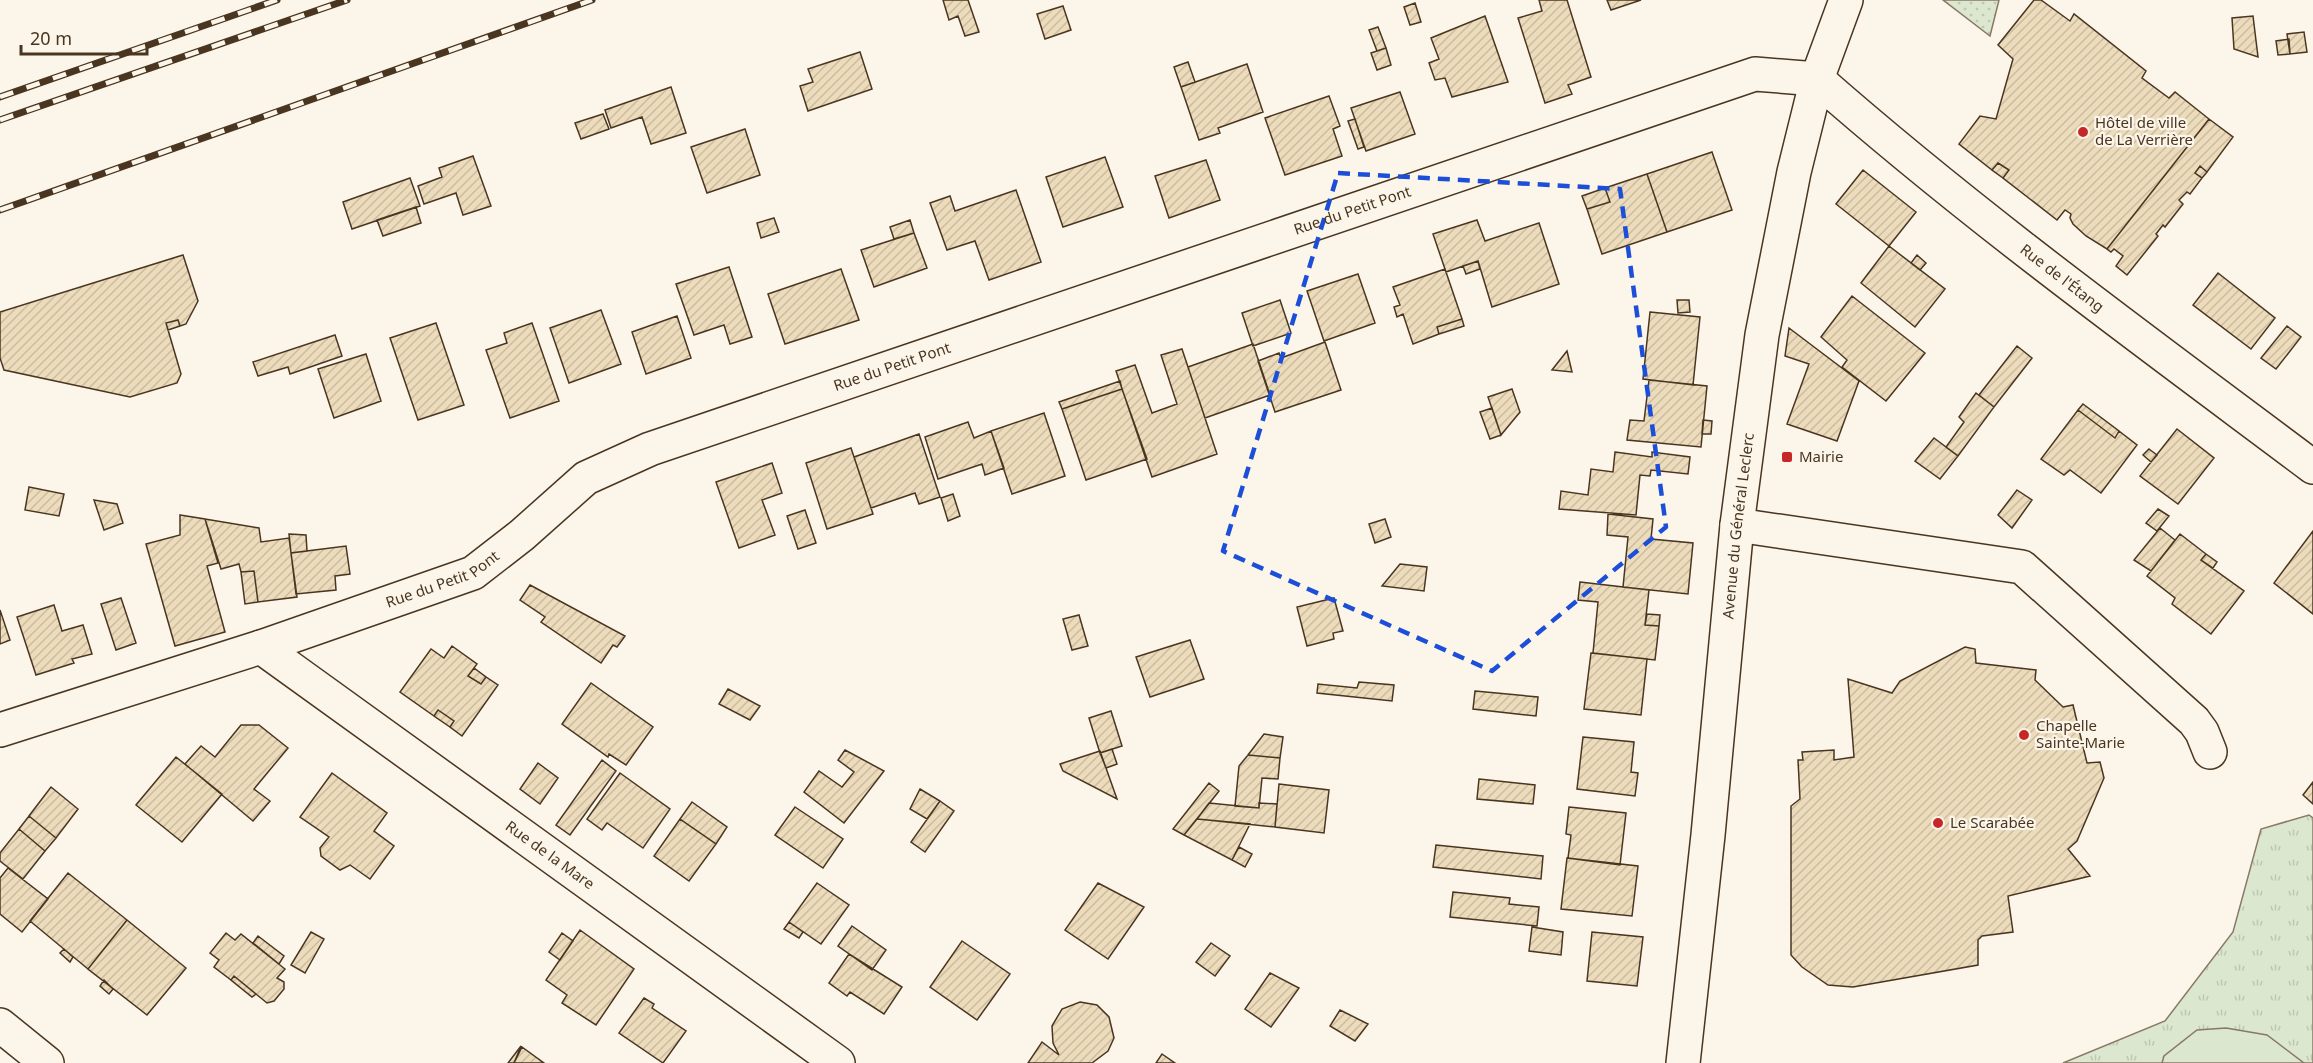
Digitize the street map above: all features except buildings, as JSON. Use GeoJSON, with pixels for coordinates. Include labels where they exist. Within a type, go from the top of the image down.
{"type":"FeatureCollection","features":[{"type":"Feature","properties":{"kind":"street","name":"Avenue du Général Leclerc"},"geometry":{"type":"LineString","coordinates":[[1683,1063],[1708,836],[1737,525],[1762,335],[1794,172],[1817,79],[1846,0]]}},
{"type":"Feature","properties":{"kind":"street","name":"Rue du Petit Pont"},"geometry":{"type":"LineString","coordinates":[[0,730],[261,647],[473,573],[522,535],[586,478],[650,449],[1755,74],[1817,79]]}},
{"type":"Feature","properties":{"kind":"street","name":"Rue de l'Étang"},"geometry":{"type":"LineString","coordinates":[[1817,79],[1885,139],[2139,337],[2313,467]]}},
{"type":"Feature","properties":{"kind":"street"},"geometry":{"type":"LineString","coordinates":[[1737,525],[2022,567],[2194,721],[2202,732],[2210,752]]}},
{"type":"Feature","properties":{"kind":"street","name":"Rue de la Mare"},"geometry":{"type":"LineString","coordinates":[[261,647],[838,1063]]}},
{"type":"Feature","properties":{"kind":"street"},"geometry":{"type":"LineString","coordinates":[[0,1025],[47,1063]]}},
{"type":"Feature","properties":{"kind":"highlighted area"},"geometry":{"type":"Polygon","coordinates":[[[1338,173],[1620,189],[1666,527],[1492,671],[1223,551],[1338,173]]]}},
{"type":"Feature","properties":{"kind":"green space"},"geometry":{"type":"Polygon","coordinates":[[[1943,0],[1999,0],[1990,36],[1943,0]]]}},
{"type":"Feature","properties":{"kind":"green space"},"geometry":{"type":"Polygon","coordinates":[[[2309,815],[2313,818],[2313,1063],[2063,1063],[2165,1021],[2233,932],[2261,829],[2309,815]]]}},
{"type":"Feature","properties":{"kind":"green space"},"geometry":{"type":"Polygon","coordinates":[[[2226,1028],[2267,1035],[2304,1063],[2162,1063],[2164,1056],[2197,1030],[2226,1028]]]}},
{"type":"Feature","properties":{"kind":"railway"},"geometry":{"type":"LineString","coordinates":[[0,97],[277,0]]}},
{"type":"Feature","properties":{"kind":"railway"},"geometry":{"type":"LineString","coordinates":[[0,120],[347,0]]}},
{"type":"Feature","properties":{"kind":"railway"},"geometry":{"type":"LineString","coordinates":[[0,210],[592,0]]}},
{"type":"Feature","properties":{"kind":"place","name":"Hôtel de ville de La Verrière"},"geometry":{"type":"Point","coordinates":[2083,132]}},
{"type":"Feature","properties":{"kind":"place","name":"Mairie"},"geometry":{"type":"Point","coordinates":[1787,457]}},
{"type":"Feature","properties":{"kind":"place","name":"Chapelle Sainte-Marie"},"geometry":{"type":"Point","coordinates":[2024,735]}},
{"type":"Feature","properties":{"kind":"place","name":"Le Scarabée"},"geometry":{"type":"Point","coordinates":[1938,823]}}]}
